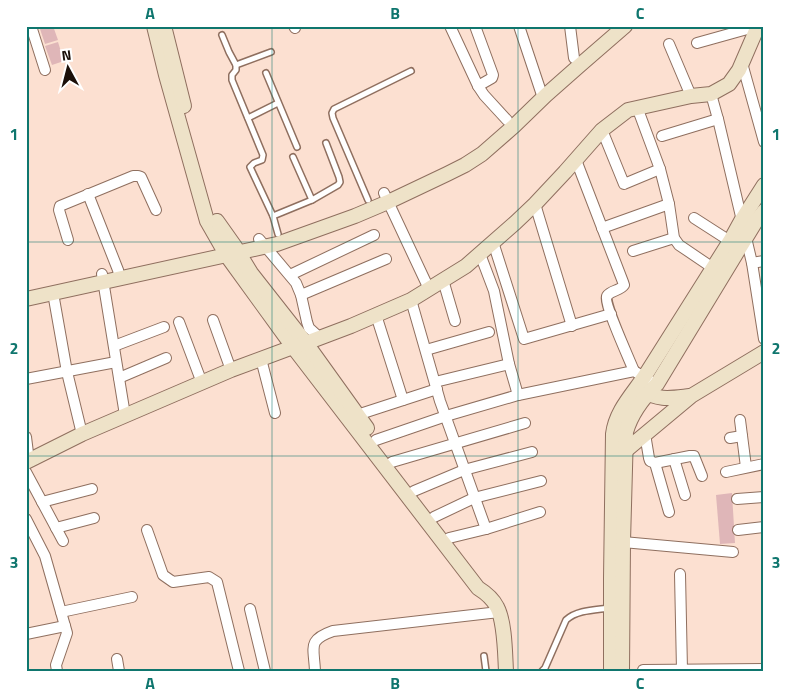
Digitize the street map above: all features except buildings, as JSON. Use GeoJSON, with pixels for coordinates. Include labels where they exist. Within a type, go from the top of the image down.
{"type":"FeatureCollection","features":[{"type":"Feature","properties":{"kind":"street"},"geometry":{"type":"LineString","coordinates":[[31,26],[45,70]]}},
{"type":"Feature","properties":{"kind":"street"},"geometry":{"type":"LineString","coordinates":[[154,26],[207,221],[478,588],[487,594],[496,605],[502,626],[506,671]]}},
{"type":"Feature","properties":{"kind":"street"},"geometry":{"type":"LineString","coordinates":[[164,26],[213,212],[230,250]]}},
{"type":"Feature","properties":{"kind":"street"},"geometry":{"type":"LineString","coordinates":[[450,26],[484,96],[508,120]]}},
{"type":"Feature","properties":{"kind":"street"},"geometry":{"type":"LineString","coordinates":[[475,26],[493,76],[478,86]]}},
{"type":"Feature","properties":{"kind":"street"},"geometry":{"type":"LineString","coordinates":[[519,26],[541,93]]}},
{"type":"Feature","properties":{"kind":"street"},"geometry":{"type":"LineString","coordinates":[[570,26],[574,58]]}},
{"type":"Feature","properties":{"kind":"street"},"geometry":{"type":"LineString","coordinates":[[262,243],[278,234],[368,200],[386,198],[465,165],[482,154],[514,126],[541,93],[574,58],[611,26]]}},
{"type":"Feature","properties":{"kind":"street"},"geometry":{"type":"LineString","coordinates":[[26,299],[53,293],[152,263],[262,243],[277,244],[355,216],[477,147],[625,26]]}},
{"type":"Feature","properties":{"kind":"street"},"geometry":{"type":"LineString","coordinates":[[697,43],[758,26]]}},
{"type":"Feature","properties":{"kind":"street"},"geometry":{"type":"LineString","coordinates":[[27,465],[82,434],[231,370],[320,338],[411,300],[466,266],[480,254],[534,204],[602,130],[628,110],[691,96],[711,94],[729,84],[742,63],[758,26]]}},
{"type":"Feature","properties":{"kind":"street"},"geometry":{"type":"LineString","coordinates":[[669,44],[691,96]]}},
{"type":"Feature","properties":{"kind":"street"},"geometry":{"type":"LineString","coordinates":[[742,63],[764,142]]}},
{"type":"Feature","properties":{"kind":"street"},"geometry":{"type":"LineString","coordinates":[[611,671],[615,421],[620,411],[644,383],[739,243],[741,221],[711,94]]}},
{"type":"Feature","properties":{"kind":"street"},"geometry":{"type":"LineString","coordinates":[[636,107],[660,169],[669,204],[674,238],[679,245],[713,268]]}},
{"type":"Feature","properties":{"kind":"street"},"geometry":{"type":"LineString","coordinates":[[662,136],[718,119]]}},
{"type":"Feature","properties":{"kind":"street"},"geometry":{"type":"LineString","coordinates":[[602,130],[624,184],[660,169]]}},
{"type":"Feature","properties":{"kind":"street"},"geometry":{"type":"LineString","coordinates":[[576,160],[624,285],[621,289],[607,296],[607,302],[644,383],[663,399],[691,396]]}},
{"type":"Feature","properties":{"kind":"street"},"geometry":{"type":"LineString","coordinates":[[68,240],[59,208],[63,204],[133,176],[141,177],[156,210]]}},
{"type":"Feature","properties":{"kind":"street"},"geometry":{"type":"LineString","coordinates":[[741,221],[764,185]]}},
{"type":"Feature","properties":{"kind":"street"},"geometry":{"type":"LineString","coordinates":[[88,194],[119,274]]}},
{"type":"Feature","properties":{"kind":"street"},"geometry":{"type":"LineString","coordinates":[[386,198],[429,288]]}},
{"type":"Feature","properties":{"kind":"street"},"geometry":{"type":"LineString","coordinates":[[534,204],[572,326]]}},
{"type":"Feature","properties":{"kind":"street"},"geometry":{"type":"LineString","coordinates":[[602,228],[669,204]]}},
{"type":"Feature","properties":{"kind":"street"},"geometry":{"type":"LineString","coordinates":[[622,671],[625,451],[628,424],[644,383],[713,268],[739,243],[761,217]]}},
{"type":"Feature","properties":{"kind":"street"},"geometry":{"type":"LineString","coordinates":[[694,218],[739,243],[752,263],[764,339]]}},
{"type":"Feature","properties":{"kind":"street"},"geometry":{"type":"LineString","coordinates":[[290,275],[374,235]]}},
{"type":"Feature","properties":{"kind":"street"},"geometry":{"type":"LineString","coordinates":[[633,251],[674,238]]}},
{"type":"Feature","properties":{"kind":"street"},"geometry":{"type":"LineString","coordinates":[[493,242],[524,339],[611,314]]}},
{"type":"Feature","properties":{"kind":"street"},"geometry":{"type":"LineString","coordinates":[[262,243],[299,288],[309,328],[320,338]]}},
{"type":"Feature","properties":{"kind":"street"},"geometry":{"type":"LineString","coordinates":[[480,254],[494,291],[509,364],[518,394]]}},
{"type":"Feature","properties":{"kind":"street"},"geometry":{"type":"LineString","coordinates":[[301,295],[386,258]]}},
{"type":"Feature","properties":{"kind":"street"},"geometry":{"type":"LineString","coordinates":[[752,263],[764,261]]}},
{"type":"Feature","properties":{"kind":"street"},"geometry":{"type":"LineString","coordinates":[[26,290],[103,278]]}},
{"type":"Feature","properties":{"kind":"street"},"geometry":{"type":"LineString","coordinates":[[103,278],[125,416]]}},
{"type":"Feature","properties":{"kind":"street"},"geometry":{"type":"LineString","coordinates":[[443,280],[455,321]]}},
{"type":"Feature","properties":{"kind":"street"},"geometry":{"type":"LineString","coordinates":[[53,293],[67,372],[82,434]]}},
{"type":"Feature","properties":{"kind":"street"},"geometry":{"type":"LineString","coordinates":[[411,300],[436,386],[486,529]]}},
{"type":"Feature","properties":{"kind":"street"},"geometry":{"type":"LineString","coordinates":[[376,315],[402,400]]}},
{"type":"Feature","properties":{"kind":"street"},"geometry":{"type":"LineString","coordinates":[[213,320],[231,370]]}},
{"type":"Feature","properties":{"kind":"street"},"geometry":{"type":"LineString","coordinates":[[179,322],[202,383]]}},
{"type":"Feature","properties":{"kind":"street"},"geometry":{"type":"LineString","coordinates":[[114,346],[164,327]]}},
{"type":"Feature","properties":{"kind":"street"},"geometry":{"type":"LineString","coordinates":[[426,350],[489,332]]}},
{"type":"Feature","properties":{"kind":"street"},"geometry":{"type":"LineString","coordinates":[[300,345],[357,415],[485,584],[487,594]]}},
{"type":"Feature","properties":{"kind":"street"},"geometry":{"type":"LineString","coordinates":[[625,451],[691,396],[764,352]]}},
{"type":"Feature","properties":{"kind":"street"},"geometry":{"type":"LineString","coordinates":[[119,378],[166,358]]}},
{"type":"Feature","properties":{"kind":"street"},"geometry":{"type":"LineString","coordinates":[[261,359],[275,413]]}},
{"type":"Feature","properties":{"kind":"street"},"geometry":{"type":"LineString","coordinates":[[26,379],[116,362]]}},
{"type":"Feature","properties":{"kind":"street"},"geometry":{"type":"LineString","coordinates":[[357,415],[436,386],[509,364]]}},
{"type":"Feature","properties":{"kind":"street"},"geometry":{"type":"LineString","coordinates":[[376,440],[518,394],[644,383]]}},
{"type":"Feature","properties":{"kind":"street"},"geometry":{"type":"LineString","coordinates":[[740,420],[746,468]]}},
{"type":"Feature","properties":{"kind":"street"},"geometry":{"type":"LineString","coordinates":[[392,462],[525,423]]}},
{"type":"Feature","properties":{"kind":"street"},"geometry":{"type":"LineString","coordinates":[[645,434],[650,461],[656,463],[694,456],[702,476]]}},
{"type":"Feature","properties":{"kind":"street"},"geometry":{"type":"LineString","coordinates":[[730,438],[742,436]]}},
{"type":"Feature","properties":{"kind":"street"},"geometry":{"type":"LineString","coordinates":[[26,437],[27,465],[42,502],[63,541]]}},
{"type":"Feature","properties":{"kind":"street"},"geometry":{"type":"LineString","coordinates":[[414,491],[464,470],[532,452]]}},
{"type":"Feature","properties":{"kind":"street"},"geometry":{"type":"LineString","coordinates":[[674,459],[685,495]]}},
{"type":"Feature","properties":{"kind":"street"},"geometry":{"type":"LineString","coordinates":[[656,463],[669,512]]}},
{"type":"Feature","properties":{"kind":"street"},"geometry":{"type":"LineString","coordinates":[[726,472],[764,464]]}},
{"type":"Feature","properties":{"kind":"street"},"geometry":{"type":"LineString","coordinates":[[434,517],[474,498],[540,481]]}},
{"type":"Feature","properties":{"kind":"street"},"geometry":{"type":"LineString","coordinates":[[42,502],[92,488]]}},
{"type":"Feature","properties":{"kind":"street"},"geometry":{"type":"LineString","coordinates":[[737,500],[764,497]]}},
{"type":"Feature","properties":{"kind":"street"},"geometry":{"type":"LineString","coordinates":[[449,538],[486,529],[540,512]]}},
{"type":"Feature","properties":{"kind":"street"},"geometry":{"type":"LineString","coordinates":[[56,528],[94,518]]}},
{"type":"Feature","properties":{"kind":"street"},"geometry":{"type":"LineString","coordinates":[[26,519],[45,556],[68,633],[56,665],[57,671]]}},
{"type":"Feature","properties":{"kind":"street"},"geometry":{"type":"LineString","coordinates":[[738,530],[764,528]]}},
{"type":"Feature","properties":{"kind":"street"},"geometry":{"type":"LineString","coordinates":[[147,530],[164,575],[173,582],[209,577],[217,582],[238,671]]}},
{"type":"Feature","properties":{"kind":"street"},"geometry":{"type":"LineString","coordinates":[[623,542],[733,552]]}},
{"type":"Feature","properties":{"kind":"street"},"geometry":{"type":"LineString","coordinates":[[680,574],[682,670]]}},
{"type":"Feature","properties":{"kind":"street"},"geometry":{"type":"LineString","coordinates":[[61,612],[132,596]]}},
{"type":"Feature","properties":{"kind":"street"},"geometry":{"type":"LineString","coordinates":[[250,609],[265,671]]}},
{"type":"Feature","properties":{"kind":"street"},"geometry":{"type":"LineString","coordinates":[[315,671],[313,644],[322,635],[333,631],[499,612]]}},
{"type":"Feature","properties":{"kind":"street"},"geometry":{"type":"LineString","coordinates":[[26,634],[65,626]]}},
{"type":"Feature","properties":{"kind":"street"},"geometry":{"type":"LineString","coordinates":[[117,659],[119,671]]}},
{"type":"Feature","properties":{"kind":"street"},"geometry":{"type":"LineString","coordinates":[[643,670],[764,669]]}},
{"type":"Feature","properties":{"kind":"lane"},"geometry":{"type":"LineString","coordinates":[[222,35],[236,65],[232,80],[263,155],[262,160],[250,167],[273,216],[278,234]]}},
{"type":"Feature","properties":{"kind":"lane"},"geometry":{"type":"LineString","coordinates":[[236,65],[271,52]]}},
{"type":"Feature","properties":{"kind":"lane"},"geometry":{"type":"LineString","coordinates":[[368,200],[332,114],[334,109],[411,72]]}},
{"type":"Feature","properties":{"kind":"lane"},"geometry":{"type":"LineString","coordinates":[[266,73],[297,147]]}},
{"type":"Feature","properties":{"kind":"lane"},"geometry":{"type":"LineString","coordinates":[[248,118],[278,103]]}},
{"type":"Feature","properties":{"kind":"lane"},"geometry":{"type":"LineString","coordinates":[[273,216],[312,200],[338,185],[340,182],[339,177],[326,143]]}},
{"type":"Feature","properties":{"kind":"lane"},"geometry":{"type":"LineString","coordinates":[[293,157],[312,200]]}},
{"type":"Feature","properties":{"kind":"lane"},"geometry":{"type":"LineString","coordinates":[[542,671],[566,620],[577,614],[611,608]]}},
{"type":"Feature","properties":{"kind":"lane"},"geometry":{"type":"LineString","coordinates":[[484,656],[486,671]]}}]}
